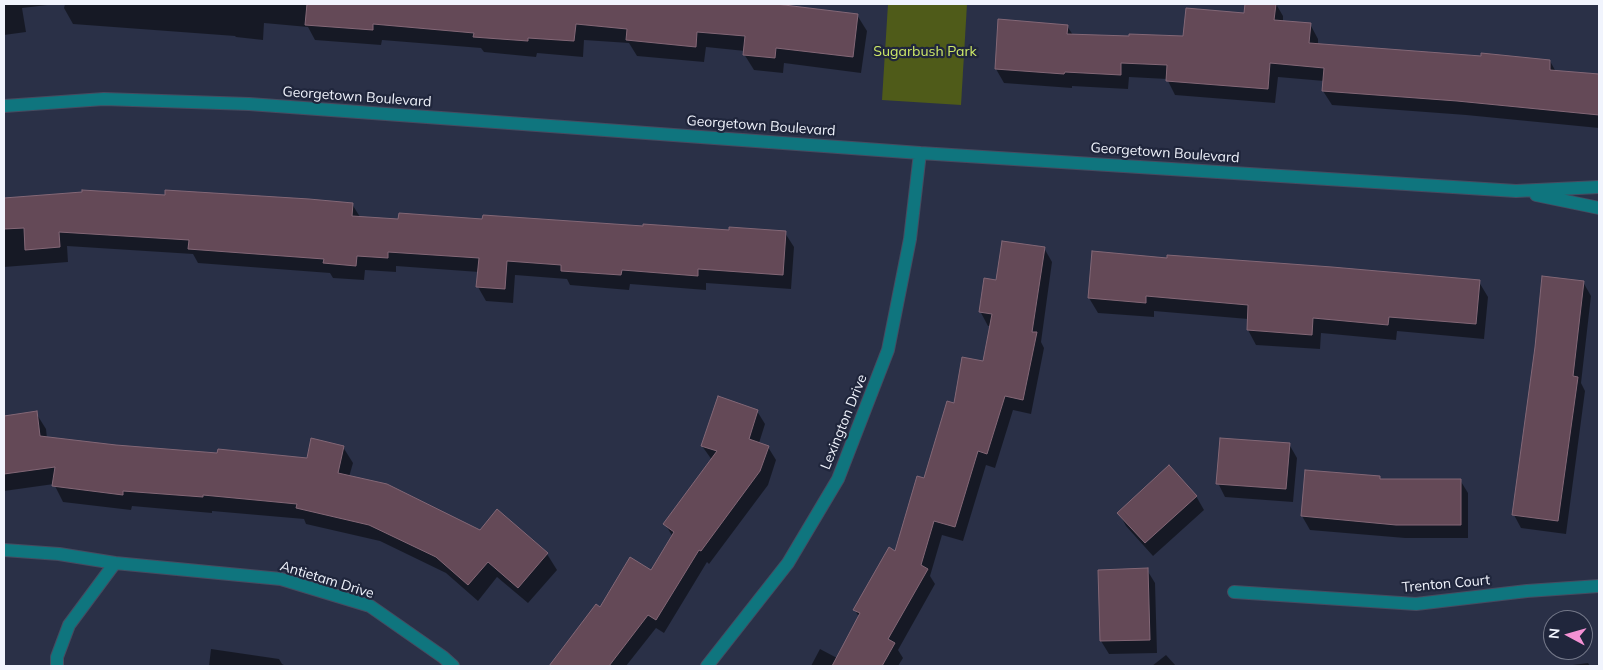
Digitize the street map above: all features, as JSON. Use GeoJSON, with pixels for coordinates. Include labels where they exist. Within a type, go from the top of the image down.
{"type":"FeatureCollection","features":[{"type":"Feature","properties":{"kind":"street","name":"Georgetown Boulevard"},"geometry":{"type":"LineString","coordinates":[[4,106],[104,98],[250,104],[920,153],[1516,191],[1599,187]]}},
{"type":"Feature","properties":{"kind":"street","name":"Lexington Drive"},"geometry":{"type":"LineString","coordinates":[[708,666],[788,563],[838,479],[888,350],[910,239],[920,153]]}},
{"type":"Feature","properties":{"kind":"street","name":"Georgetown Boulevard"},"geometry":{"type":"LineString","coordinates":[[1516,191],[1599,208]]}},
{"type":"Feature","properties":{"kind":"street","name":"Antietam Drive"},"geometry":{"type":"LineString","coordinates":[[4,550],[59,554],[114,563],[281,579],[370,606],[453,666]]}},
{"type":"Feature","properties":{"kind":"street"},"geometry":{"type":"LineString","coordinates":[[57,666],[57,657],[69,625],[114,563]]}},
{"type":"Feature","properties":{"kind":"street","name":"Trenton Court"},"geometry":{"type":"LineString","coordinates":[[1234,592],[1416,604],[1527,591],[1599,586]]}},
{"type":"Feature","properties":{"kind":"green space","name":"Sugarbush Park"},"geometry":{"type":"Polygon","coordinates":[[[888,4],[967,4],[961,105],[882,100],[888,4]]]}},
{"type":"Feature","properties":{"kind":"building"},"geometry":{"type":"Polygon","coordinates":[[[307,4],[776,4],[858,14],[853,57],[776,48],[775,58],[743,55],[745,36],[697,32],[696,47],[626,40],[627,29],[576,24],[574,41],[528,38],[528,41],[473,37],[474,33],[373,24],[373,30],[305,25],[307,4]]]}},
{"type":"Feature","properties":{"kind":"building"},"geometry":{"type":"Polygon","coordinates":[[[1245,4],[1276,4],[1274,20],[1311,23],[1309,43],[1481,56],[1481,53],[1550,60],[1550,70],[1599,74],[1599,115],[1457,101],[1322,91],[1324,68],[1270,63],[1268,89],[1166,81],[1167,65],[1121,63],[1121,75],[1065,72],[1064,74],[995,69],[998,19],[1068,25],[1067,34],[1183,36],[1186,8],[1244,13],[1245,4]]]}},
{"type":"Feature","properties":{"kind":"building"},"geometry":{"type":"Polygon","coordinates":[[[82,190],[165,195],[165,190],[353,203],[352,216],[398,219],[399,213],[482,219],[483,215],[643,226],[643,224],[729,230],[729,227],[786,231],[783,275],[698,269],[698,276],[622,270],[621,275],[561,271],[561,265],[507,261],[505,289],[476,287],[479,258],[388,252],[388,258],[357,256],[356,266],[323,263],[324,259],[188,249],[189,240],[59,232],[60,247],[25,250],[24,228],[4,229],[4,198],[82,192],[82,190]]]}},
{"type":"Feature","properties":{"kind":"building"},"geometry":{"type":"Polygon","coordinates":[[[1002,241],[1045,247],[1032,332],[1037,332],[1023,400],[1005,396],[987,454],[978,451],[955,527],[934,521],[921,565],[928,569],[888,639],[895,643],[882,666],[832,666],[860,613],[853,610],[889,547],[895,551],[917,476],[924,478],[947,401],[954,403],[962,357],[983,361],[992,314],[979,312],[984,278],[996,280],[1002,241]]]}},
{"type":"Feature","properties":{"kind":"building"},"geometry":{"type":"Polygon","coordinates":[[[1092,251],[1167,258],[1167,255],[1332,267],[1480,280],[1476,324],[1389,317],[1388,325],[1313,318],[1312,335],[1247,330],[1248,305],[1146,296],[1146,303],[1088,298],[1092,251]]]}},
{"type":"Feature","properties":{"kind":"building"},"geometry":{"type":"Polygon","coordinates":[[[1542,276],[1584,281],[1573,376],[1578,377],[1558,521],[1512,515],[1535,347],[1542,276]]]}},
{"type":"Feature","properties":{"kind":"building"},"geometry":{"type":"Polygon","coordinates":[[[718,396],[758,410],[749,439],[769,446],[760,471],[701,551],[699,550],[656,620],[648,615],[609,666],[549,666],[596,604],[600,607],[630,557],[651,570],[674,532],[663,524],[717,451],[701,446],[718,396]]]}},
{"type":"Feature","properties":{"kind":"building"},"geometry":{"type":"Polygon","coordinates":[[[37,411],[40,436],[116,445],[217,453],[218,449],[307,458],[311,438],[344,446],[338,473],[387,484],[480,530],[497,509],[548,553],[518,588],[488,562],[468,585],[436,557],[369,525],[296,508],[297,504],[203,495],[203,497],[123,491],[123,495],[52,486],[55,467],[4,474],[4,416],[37,411]]]}},
{"type":"Feature","properties":{"kind":"building"},"geometry":{"type":"Polygon","coordinates":[[[1220,438],[1290,443],[1286,489],[1216,484],[1220,438]]]}},
{"type":"Feature","properties":{"kind":"building"},"geometry":{"type":"Polygon","coordinates":[[[1169,465],[1197,496],[1145,543],[1117,513],[1169,465]]]}},
{"type":"Feature","properties":{"kind":"building"},"geometry":{"type":"Polygon","coordinates":[[[1305,470],[1380,476],[1380,479],[1461,479],[1461,525],[1396,525],[1301,516],[1305,470]]]}},
{"type":"Feature","properties":{"kind":"building"},"geometry":{"type":"Polygon","coordinates":[[[1148,568],[1150,640],[1100,641],[1098,570],[1148,568]]]}}]}
